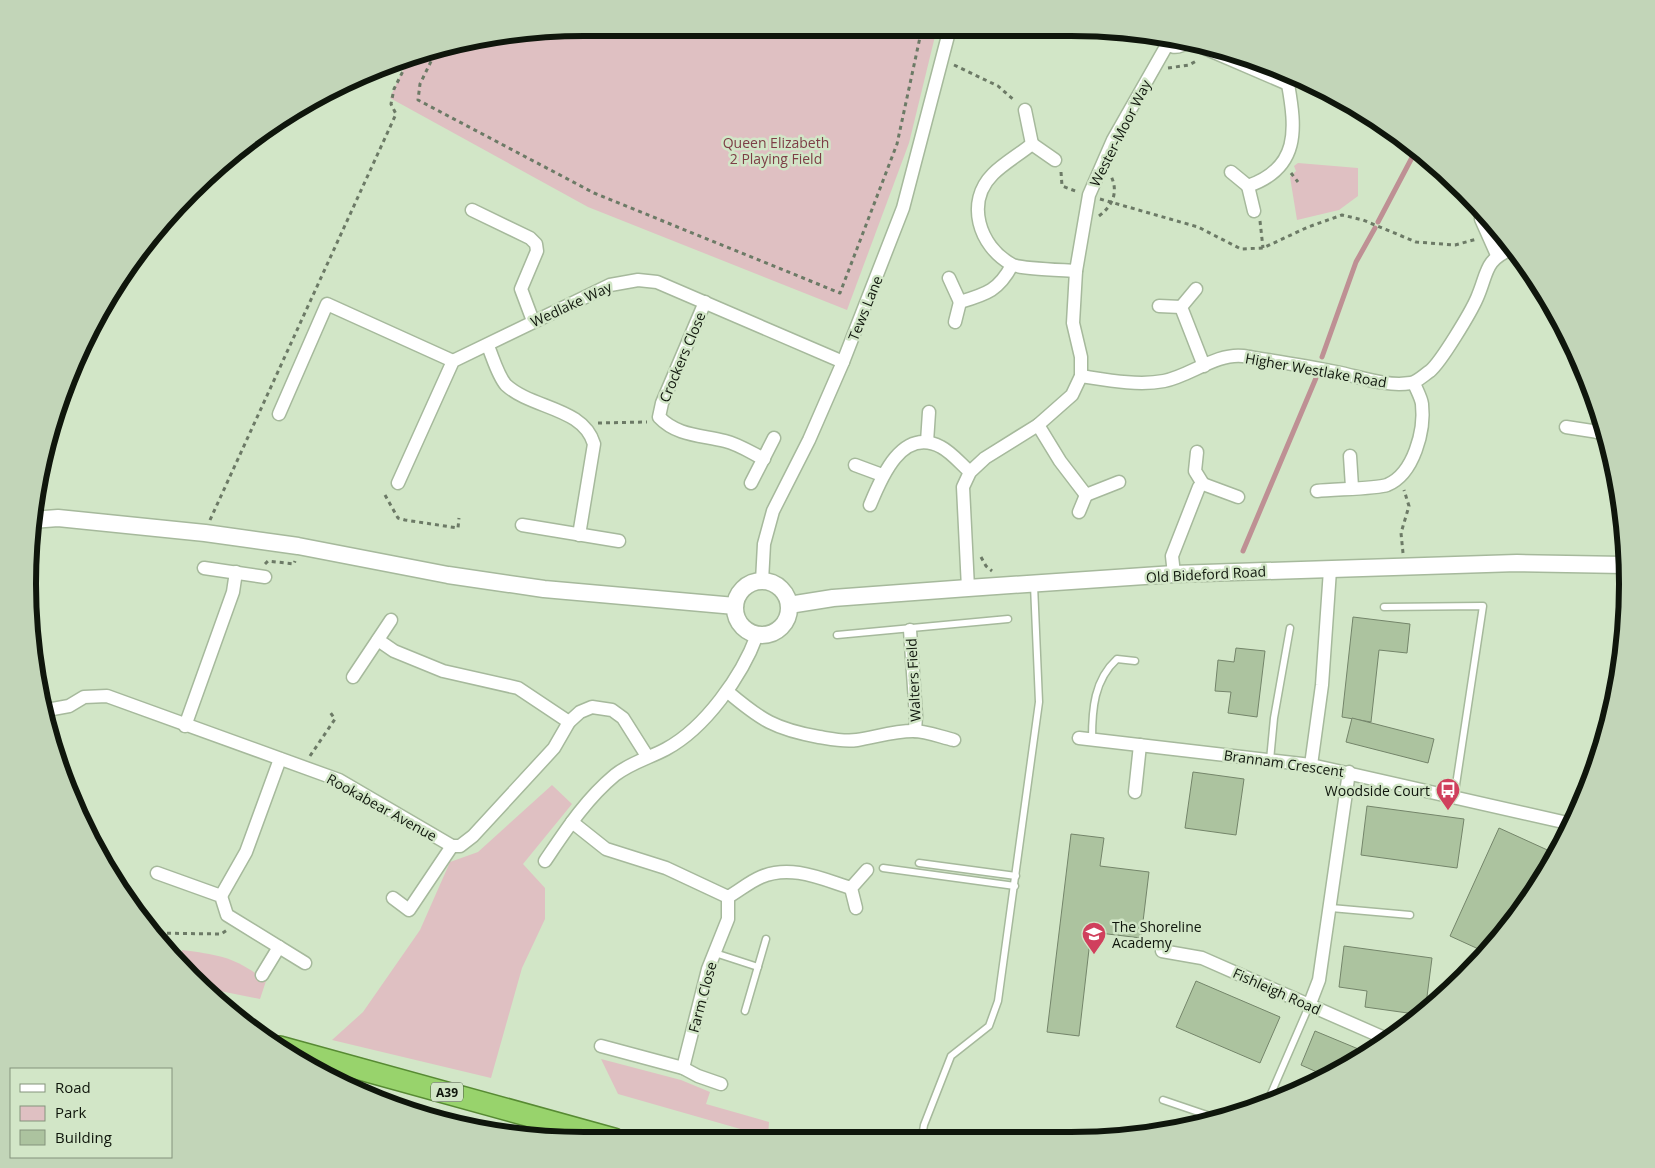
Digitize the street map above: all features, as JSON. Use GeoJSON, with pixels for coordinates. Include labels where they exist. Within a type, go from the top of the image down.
{"type":"FeatureCollection","features":[{"type":"Feature","properties":{"kind":"highway","name":"A39"},"geometry":{"type":"LineString","coordinates":[[302,1053],[589,1132]]}},
{"type":"Feature","properties":{"kind":"street","name":"Tews Lane"},"geometry":{"type":"LineString","coordinates":[[762,581],[764,544],[773,511],[809,440],[844,362],[903,208],[948,36]]}},
{"type":"Feature","properties":{"kind":"street","name":"Wester-Moor Way"},"geometry":{"type":"LineString","coordinates":[[1081,376],[1081,357],[1073,323],[1076,271],[1089,195],[1118,131],[1162,44]]}},
{"type":"Feature","properties":{"kind":"street"},"geometry":{"type":"LineString","coordinates":[[1237,62],[1288,84],[1291,83]]}},
{"type":"Feature","properties":{"kind":"street"},"geometry":{"type":"LineString","coordinates":[[1248,186],[1273,174],[1290,147],[1294,129],[1288,84]]}},
{"type":"Feature","properties":{"kind":"street"},"geometry":{"type":"LineString","coordinates":[[1025,110],[1032,144],[1055,160]]}},
{"type":"Feature","properties":{"kind":"street"},"geometry":{"type":"LineString","coordinates":[[1032,144],[992,174],[979,194],[977,210],[981,230],[988,245],[1012,265],[1076,271]]}},
{"type":"Feature","properties":{"kind":"street"},"geometry":{"type":"LineString","coordinates":[[1230,172],[1248,186],[1254,211]]}},
{"type":"Feature","properties":{"kind":"street"},"geometry":{"type":"LineString","coordinates":[[472,210],[530,238],[536,244],[537,252],[521,290],[534,322]]}},
{"type":"Feature","properties":{"kind":"street"},"geometry":{"type":"LineString","coordinates":[[1482,222],[1497,255]]}},
{"type":"Feature","properties":{"kind":"street"},"geometry":{"type":"LineString","coordinates":[[1317,491],[1386,485],[1402,474],[1413,457],[1421,431],[1422,404],[1414,383],[1432,369],[1452,340],[1477,299],[1486,268],[1497,255],[1506,251]]}},
{"type":"Feature","properties":{"kind":"street"},"geometry":{"type":"LineString","coordinates":[[960,302],[981,296],[1003,282],[1012,265]]}},
{"type":"Feature","properties":{"kind":"street"},"geometry":{"type":"LineString","coordinates":[[949,278],[960,302],[955,322]]}},
{"type":"Feature","properties":{"kind":"street","name":"Wedlake Way"},"geometry":{"type":"LineString","coordinates":[[453,361],[488,346],[610,285],[624,281],[657,282],[844,362]]}},
{"type":"Feature","properties":{"kind":"street"},"geometry":{"type":"LineString","coordinates":[[1159,306],[1181,306],[1196,289]]}},
{"type":"Feature","properties":{"kind":"street","name":"Crockers Close"},"geometry":{"type":"LineString","coordinates":[[705,302],[662,403],[659,417],[664,423],[694,436],[725,441],[764,459]]}},
{"type":"Feature","properties":{"kind":"street"},"geometry":{"type":"LineString","coordinates":[[279,414],[327,304],[453,361],[398,483]]}},
{"type":"Feature","properties":{"kind":"street"},"geometry":{"type":"LineString","coordinates":[[1181,306],[1204,366]]}},
{"type":"Feature","properties":{"kind":"street"},"geometry":{"type":"LineString","coordinates":[[488,346],[505,383],[558,413],[577,419],[585,426],[594,444],[579,534]]}},
{"type":"Feature","properties":{"kind":"street","name":"Higher Westlake Road"},"geometry":{"type":"LineString","coordinates":[[1081,376],[1122,382],[1163,382],[1188,374],[1222,358],[1240,356],[1392,384],[1414,383]]}},
{"type":"Feature","properties":{"kind":"street"},"geometry":{"type":"LineString","coordinates":[[968,588],[963,487],[970,472],[985,458],[1038,425],[1072,395],[1081,376]]}},
{"type":"Feature","properties":{"kind":"street"},"geometry":{"type":"LineString","coordinates":[[927,442],[929,412]]}},
{"type":"Feature","properties":{"kind":"street"},"geometry":{"type":"LineString","coordinates":[[1038,425],[1060,461],[1086,495]]}},
{"type":"Feature","properties":{"kind":"street"},"geometry":{"type":"LineString","coordinates":[[1566,427],[1597,432]]}},
{"type":"Feature","properties":{"kind":"street"},"geometry":{"type":"LineString","coordinates":[[751,483],[774,438]]}},
{"type":"Feature","properties":{"kind":"street"},"geometry":{"type":"LineString","coordinates":[[870,505],[882,475],[907,446],[927,442],[941,447],[970,472]]}},
{"type":"Feature","properties":{"kind":"street"},"geometry":{"type":"LineString","coordinates":[[1197,452],[1194,471],[1203,484],[1238,497]]}},
{"type":"Feature","properties":{"kind":"street"},"geometry":{"type":"LineString","coordinates":[[1350,456],[1352,487]]}},
{"type":"Feature","properties":{"kind":"street"},"geometry":{"type":"LineString","coordinates":[[855,465],[882,475]]}},
{"type":"Feature","properties":{"kind":"street"},"geometry":{"type":"LineString","coordinates":[[1079,512],[1086,495],[1119,482]]}},
{"type":"Feature","properties":{"kind":"street"},"geometry":{"type":"LineString","coordinates":[[1174,574],[1172,556],[1199,487],[1203,484]]}},
{"type":"Feature","properties":{"kind":"street"},"geometry":{"type":"LineString","coordinates":[[40,519],[58,518],[205,533],[298,546],[448,575],[525,586],[735,606]]}},
{"type":"Feature","properties":{"kind":"street"},"geometry":{"type":"LineString","coordinates":[[522,525],[619,541]]}},
{"type":"Feature","properties":{"kind":"street","name":"Old Bideford Road"},"geometry":{"type":"LineString","coordinates":[[789,605],[833,598],[1174,574],[1409,568],[1517,563],[1618,565]]}},
{"type":"Feature","properties":{"kind":"street"},"geometry":{"type":"LineString","coordinates":[[204,568],[265,577]]}},
{"type":"Feature","properties":{"kind":"street"},"geometry":{"type":"LineString","coordinates":[[1311,765],[1322,685],[1330,570]]}},
{"type":"Feature","properties":{"kind":"street"},"geometry":{"type":"LineString","coordinates":[[185,726],[233,592],[236,572]]}},
{"type":"Feature","properties":{"kind":"street"},"geometry":{"type":"LineString","coordinates":[[762,581],[771,583],[781,589],[789,605],[789,614],[784,624],[777,631],[768,635],[757,635],[748,632],[740,624],[735,606],[738,596],[746,587],[762,581]]}},
{"type":"Feature","properties":{"kind":"street"},"geometry":{"type":"LineString","coordinates":[[353,677],[391,620]]}},
{"type":"Feature","properties":{"kind":"street","name":"Walters Field"},"geometry":{"type":"LineString","coordinates":[[910,630],[916,716],[915,731]]}},
{"type":"Feature","properties":{"kind":"street"},"geometry":{"type":"LineString","coordinates":[[545,860],[591,798],[616,773],[647,756],[665,749],[686,735],[728,692],[748,659],[757,635]]}},
{"type":"Feature","properties":{"kind":"street"},"geometry":{"type":"LineString","coordinates":[[378,640],[394,651],[443,671],[518,688],[570,722]]}},
{"type":"Feature","properties":{"kind":"street","name":"Walters Field"},"geometry":{"type":"LineString","coordinates":[[728,692],[752,713],[788,731],[838,740],[856,740],[890,733],[915,731],[954,740]]}},
{"type":"Feature","properties":{"kind":"street","name":"Rookabear Avenue"},"geometry":{"type":"LineString","coordinates":[[51,709],[69,706],[84,697],[107,696],[185,726],[339,780],[452,846],[460,846],[473,836],[554,748],[570,722],[580,712],[592,707],[612,710],[623,718],[647,756]]}},
{"type":"Feature","properties":{"kind":"street","name":"Brannam Crescent"},"geometry":{"type":"LineString","coordinates":[[1079,738],[1311,765],[1349,772],[1564,822]]}},
{"type":"Feature","properties":{"kind":"street"},"geometry":{"type":"LineString","coordinates":[[1135,792],[1140,745]]}},
{"type":"Feature","properties":{"kind":"street"},"geometry":{"type":"LineString","coordinates":[[280,759],[246,852],[221,896],[227,915],[305,963]]}},
{"type":"Feature","properties":{"kind":"street"},"geometry":{"type":"LineString","coordinates":[[1309,1006],[1319,980],[1331,908],[1349,772]]}},
{"type":"Feature","properties":{"kind":"street"},"geometry":{"type":"LineString","coordinates":[[572,822],[606,849],[666,868],[728,897],[760,877],[787,872],[803,872],[851,888]]}},
{"type":"Feature","properties":{"kind":"street"},"geometry":{"type":"LineString","coordinates":[[393,898],[409,910],[452,846]]}},
{"type":"Feature","properties":{"kind":"street"},"geometry":{"type":"LineString","coordinates":[[851,888],[867,870]]}},
{"type":"Feature","properties":{"kind":"street"},"geometry":{"type":"LineString","coordinates":[[157,873],[221,896]]}},
{"type":"Feature","properties":{"kind":"street"},"geometry":{"type":"LineString","coordinates":[[851,888],[856,908]]}},
{"type":"Feature","properties":{"kind":"street","name":"Farm Close"},"geometry":{"type":"LineString","coordinates":[[684,1068],[708,969],[728,919],[728,897]]}},
{"type":"Feature","properties":{"kind":"street"},"geometry":{"type":"LineString","coordinates":[[262,975],[279,947]]}},
{"type":"Feature","properties":{"kind":"street","name":"Fishleigh Road"},"geometry":{"type":"LineString","coordinates":[[1162,951],[1202,958],[1379,1036]]}},
{"type":"Feature","properties":{"kind":"street"},"geometry":{"type":"LineString","coordinates":[[601,1046],[684,1068],[698,1076],[721,1084]]}},
{"type":"Feature","properties":{"kind":"lane"},"geometry":{"type":"LineString","coordinates":[[923,1132],[951,1056],[989,1026],[998,1001],[1040,702],[1034,585]]}},
{"type":"Feature","properties":{"kind":"lane"},"geometry":{"type":"LineString","coordinates":[[1384,606],[1483,606],[1454,798]]}},
{"type":"Feature","properties":{"kind":"lane"},"geometry":{"type":"LineString","coordinates":[[837,636],[1008,619]]}},
{"type":"Feature","properties":{"kind":"lane"},"geometry":{"type":"LineString","coordinates":[[1270,760],[1274,718],[1290,628]]}},
{"type":"Feature","properties":{"kind":"lane"},"geometry":{"type":"LineString","coordinates":[[1092,739],[1094,702],[1102,679],[1110,666],[1118,659],[1134,661]]}},
{"type":"Feature","properties":{"kind":"lane"},"geometry":{"type":"LineString","coordinates":[[919,864],[1016,876]]}},
{"type":"Feature","properties":{"kind":"lane"},"geometry":{"type":"LineString","coordinates":[[883,868],[1015,886]]}},
{"type":"Feature","properties":{"kind":"lane"},"geometry":{"type":"LineString","coordinates":[[1331,908],[1410,916]]}},
{"type":"Feature","properties":{"kind":"lane"},"geometry":{"type":"LineString","coordinates":[[745,1011],[766,939]]}},
{"type":"Feature","properties":{"kind":"lane"},"geometry":{"type":"LineString","coordinates":[[714,953],[758,966]]}},
{"type":"Feature","properties":{"kind":"lane"},"geometry":{"type":"LineString","coordinates":[[1271,1094],[1309,1006]]}},
{"type":"Feature","properties":{"kind":"lane"},"geometry":{"type":"LineString","coordinates":[[1163,1100],[1206,1115]]}},
{"type":"Feature","properties":{"kind":"path"},"geometry":{"type":"LineString","coordinates":[[433,58],[420,84],[418,100],[594,193],[840,293],[897,144],[920,36]]}},
{"type":"Feature","properties":{"kind":"path"},"geometry":{"type":"LineString","coordinates":[[205,533],[396,114],[391,104],[394,89],[406,66]]}},
{"type":"Feature","properties":{"kind":"path"},"geometry":{"type":"LineString","coordinates":[[956,66],[998,86],[1025,110]]}},
{"type":"Feature","properties":{"kind":"path"},"geometry":{"type":"LineString","coordinates":[[1109,201],[1198,227],[1241,249],[1263,248],[1308,227],[1342,215],[1363,220],[1416,242],[1455,245],[1470,243],[1487,234]]}},
{"type":"Feature","properties":{"kind":"path"},"geometry":{"type":"LineString","coordinates":[[1254,211],[1259,218],[1263,248]]}},
{"type":"Feature","properties":{"kind":"path"},"geometry":{"type":"LineString","coordinates":[[585,426],[600,422],[649,422],[659,417]]}},
{"type":"Feature","properties":{"kind":"path"},"geometry":{"type":"LineString","coordinates":[[1397,478],[1408,496],[1409,506],[1401,533],[1403,553],[1409,568]]}},
{"type":"Feature","properties":{"kind":"path"},"geometry":{"type":"LineString","coordinates":[[386,495],[398,518],[458,528],[459,518]]}},
{"type":"Feature","properties":{"kind":"path"},"geometry":{"type":"LineString","coordinates":[[265,577],[264,569],[268,561],[294,564],[298,546]]}},
{"type":"Feature","properties":{"kind":"path"},"geometry":{"type":"LineString","coordinates":[[303,766],[335,719],[330,712]]}},
{"type":"Feature","properties":{"kind":"path"},"geometry":{"type":"LineString","coordinates":[[162,932],[221,934],[226,932],[234,920]]}},
{"type":"Feature","properties":{"kind":"green space","name":"Queen Elizabeth 2 Playing Field"},"geometry":{"type":"Polygon","coordinates":[[[935,36],[909,143],[847,310],[588,207],[390,98],[405,66],[477,47],[548,37],[935,36]]]}},
{"type":"Feature","properties":{"kind":"green space"},"geometry":{"type":"Polygon","coordinates":[[[1298,163],[1358,168],[1358,196],[1339,210],[1297,220],[1290,177],[1296,171],[1294,166],[1298,163]]]}},
{"type":"Feature","properties":{"kind":"green space"},"geometry":{"type":"Polygon","coordinates":[[[552,785],[572,804],[523,864],[545,888],[545,919],[522,968],[491,1078],[332,1040],[363,1012],[420,930],[450,862],[478,852],[552,785]]]}},
{"type":"Feature","properties":{"kind":"green space"},"geometry":{"type":"Polygon","coordinates":[[[182,950],[207,954],[227,958],[245,967],[266,981],[260,999],[217,990],[182,955],[182,950]]]}},
{"type":"Feature","properties":{"kind":"green space"},"geometry":{"type":"Polygon","coordinates":[[[601,1059],[681,1080],[710,1092],[706,1104],[769,1122],[768,1132],[751,1132],[618,1094],[601,1059]]]}},
{"type":"Feature","properties":{"kind":"building"},"geometry":{"type":"Polygon","coordinates":[[[1353,617],[1410,624],[1407,653],[1379,650],[1371,722],[1342,717],[1353,617]]]}},
{"type":"Feature","properties":{"kind":"building"},"geometry":{"type":"Polygon","coordinates":[[[1236,648],[1265,651],[1257,717],[1228,713],[1231,692],[1215,691],[1218,660],[1234,662],[1236,648]]]}},
{"type":"Feature","properties":{"kind":"building"},"geometry":{"type":"Polygon","coordinates":[[[1352,718],[1434,739],[1428,763],[1346,742],[1352,718]]]}},
{"type":"Feature","properties":{"kind":"building"},"geometry":{"type":"Polygon","coordinates":[[[1193,772],[1244,779],[1236,835],[1185,828],[1193,772]]]}},
{"type":"Feature","properties":{"kind":"building"},"geometry":{"type":"Polygon","coordinates":[[[1367,806],[1464,819],[1457,868],[1361,855],[1367,806]]]}},
{"type":"Feature","properties":{"kind":"building"},"geometry":{"type":"Polygon","coordinates":[[[1499,828],[1549,851],[1506,917],[1479,949],[1450,936],[1499,828]]]}},
{"type":"Feature","properties":{"kind":"building"},"geometry":{"type":"Polygon","coordinates":[[[1071,834],[1104,838],[1100,866],[1149,872],[1141,938],[1091,932],[1079,1036],[1047,1032],[1071,834]]]}},
{"type":"Feature","properties":{"kind":"building"},"geometry":{"type":"Polygon","coordinates":[[[1344,946],[1432,958],[1426,1001],[1411,1013],[1365,1007],[1367,991],[1339,987],[1344,946]]]}},
{"type":"Feature","properties":{"kind":"building"},"geometry":{"type":"Polygon","coordinates":[[[1196,981],[1280,1017],[1260,1063],[1176,1027],[1196,981]]]}},
{"type":"Feature","properties":{"kind":"building"},"geometry":{"type":"Polygon","coordinates":[[[1315,1031],[1359,1049],[1318,1072],[1301,1065],[1315,1031]]]}},
{"type":"Feature","properties":{"kind":"waterway"},"geometry":{"type":"LineString","coordinates":[[1378,222],[1413,156]]}},
{"type":"Feature","properties":{"kind":"waterway"},"geometry":{"type":"LineString","coordinates":[[1322,357],[1356,262],[1375,228]]}},
{"type":"Feature","properties":{"kind":"waterway"},"geometry":{"type":"LineString","coordinates":[[1243,551],[1316,378]]}},
{"type":"Feature","properties":{"kind":"place","name":"Woodside Court"},"geometry":{"type":"Point","coordinates":[1448,811]}},
{"type":"Feature","properties":{"kind":"place","name":"The Shoreline Academy"},"geometry":{"type":"Point","coordinates":[1094,955]}}]}
